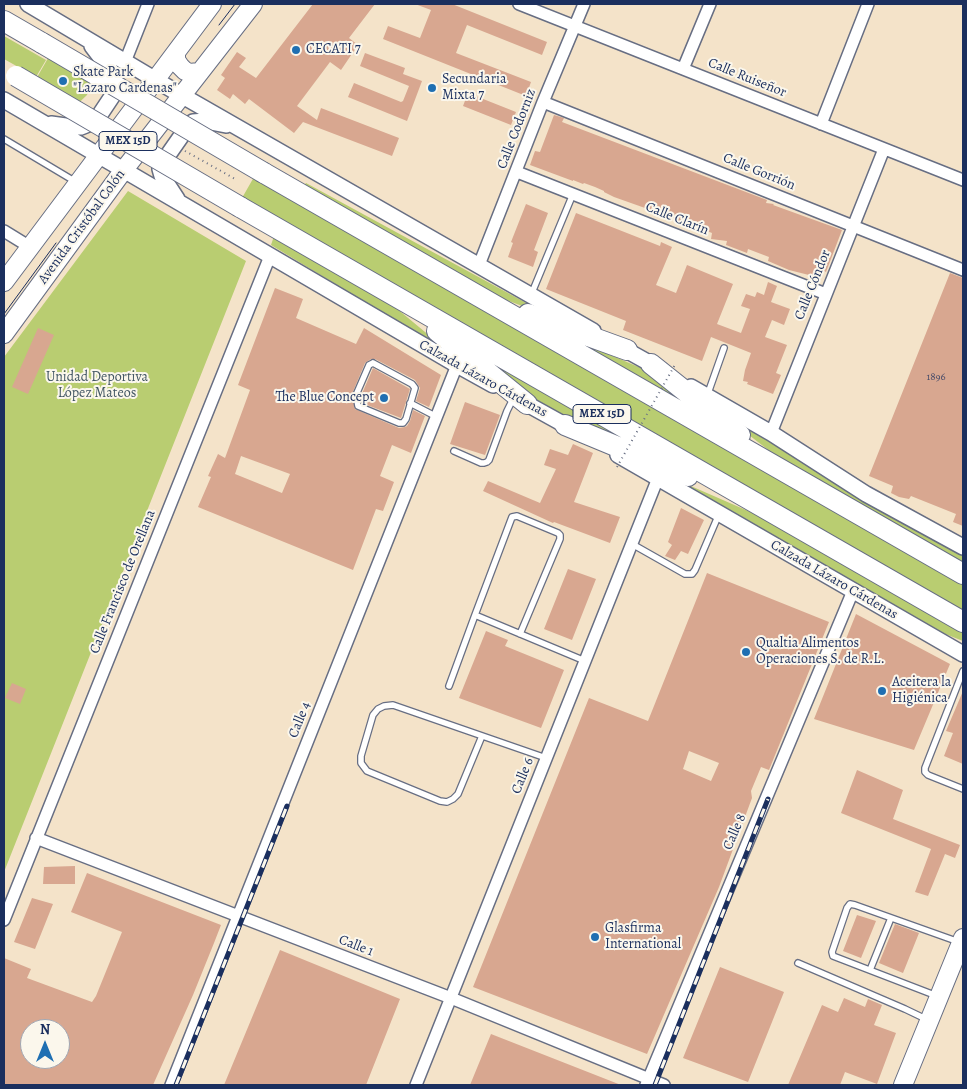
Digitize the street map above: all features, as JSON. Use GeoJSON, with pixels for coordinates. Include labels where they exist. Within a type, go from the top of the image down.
{"type":"FeatureCollection","features":[{"type":"Feature","properties":{"kind":"highway","name":"MEX 15D"},"geometry":{"type":"LineString","coordinates":[[4,21],[474,295],[963,574]]}},
{"type":"Feature","properties":{"kind":"highway","name":"Calzada Lázaro Cárdenas"},"geometry":{"type":"LineString","coordinates":[[10,72],[240,207],[963,622]]}},
{"type":"Feature","properties":{"kind":"highway"},"geometry":{"type":"LineString","coordinates":[[389,292],[521,400]]}},
{"type":"Feature","properties":{"kind":"highway"},"geometry":{"type":"LineString","coordinates":[[474,295],[627,350]]}},
{"type":"Feature","properties":{"kind":"highway"},"geometry":{"type":"LineString","coordinates":[[651,364],[729,427],[814,489]]}},
{"type":"Feature","properties":{"kind":"highway"},"geometry":{"type":"LineString","coordinates":[[565,425],[758,504]]}},
{"type":"Feature","properties":{"kind":"main road"},"geometry":{"type":"LineString","coordinates":[[28,4],[181,95],[771,433],[866,494],[963,547]]}},
{"type":"Feature","properties":{"kind":"main road","name":"Avenida Cristóbal Colón"},"geometry":{"type":"LineString","coordinates":[[4,282],[212,4]]}},
{"type":"Feature","properties":{"kind":"main road","name":"Avenida Cristóbal Colón"},"geometry":{"type":"LineString","coordinates":[[4,334],[86,219],[253,4]]}},
{"type":"Feature","properties":{"kind":"main road"},"geometry":{"type":"LineString","coordinates":[[40,121],[82,127],[97,119],[115,92],[116,82],[114,75],[85,38]]}},
{"type":"Feature","properties":{"kind":"main road"},"geometry":{"type":"LineString","coordinates":[[176,53],[176,60],[185,71],[190,73],[199,72]]}},
{"type":"Feature","properties":{"kind":"main road","name":"Calzada Lázaro Cárdenas"},"geometry":{"type":"LineString","coordinates":[[4,100],[457,366],[565,425],[963,654]]}},
{"type":"Feature","properties":{"kind":"main road"},"geometry":{"type":"LineString","coordinates":[[179,202],[164,180],[160,170],[161,164],[189,125],[193,122],[205,121],[240,128]]}},
{"type":"Feature","properties":{"kind":"main road"},"geometry":{"type":"LineString","coordinates":[[78,183],[85,201],[86,219]]}},
{"type":"Feature","properties":{"kind":"main road"},"geometry":{"type":"LineString","coordinates":[[901,619],[963,645]]}},
{"type":"Feature","properties":{"kind":"main road"},"geometry":{"type":"LineString","coordinates":[[903,1085],[962,941]]}},
{"type":"Feature","properties":{"kind":"street"},"geometry":{"type":"LineString","coordinates":[[125,62],[148,4]]}},
{"type":"Feature","properties":{"kind":"street","name":"Calle Ruiseñor"},"geometry":{"type":"LineString","coordinates":[[519,4],[884,149],[962,177]]}},
{"type":"Feature","properties":{"kind":"street","name":"Calle Codorniz"},"geometry":{"type":"LineString","coordinates":[[479,265],[584,4]]}},
{"type":"Feature","properties":{"kind":"street"},"geometry":{"type":"LineString","coordinates":[[683,69],[710,4]]}},
{"type":"Feature","properties":{"kind":"street"},"geometry":{"type":"LineString","coordinates":[[821,124],[868,4]]}},
{"type":"Feature","properties":{"kind":"street","name":"Calle Gorrión"},"geometry":{"type":"LineString","coordinates":[[544,102],[963,270]]}},
{"type":"Feature","properties":{"kind":"street","name":"Calle Cóndor"},"geometry":{"type":"LineString","coordinates":[[771,433],[884,149]]}},
{"type":"Feature","properties":{"kind":"street","name":"Calle Clarín"},"geometry":{"type":"LineString","coordinates":[[516,172],[826,294]]}},
{"type":"Feature","properties":{"kind":"street"},"geometry":{"type":"LineString","coordinates":[[4,231],[30,247]]}},
{"type":"Feature","properties":{"kind":"street","name":"Calle Francisco de Orellana"},"geometry":{"type":"LineString","coordinates":[[4,920],[270,256]]}},
{"type":"Feature","properties":{"kind":"street","name":"Calle 4"},"geometry":{"type":"LineString","coordinates":[[171,1085],[457,366]]}},
{"type":"Feature","properties":{"kind":"street","name":"Calle 6"},"geometry":{"type":"LineString","coordinates":[[416,1085],[658,478]]}},
{"type":"Feature","properties":{"kind":"street","name":"Calle 8"},"geometry":{"type":"LineString","coordinates":[[647,1082],[853,591]]}},
{"type":"Feature","properties":{"kind":"street","name":"Calle 1"},"geometry":{"type":"LineString","coordinates":[[36,838],[451,998],[647,1082],[664,1085]]}},
{"type":"Feature","properties":{"kind":"lane"},"geometry":{"type":"LineString","coordinates":[[4,139],[78,183]]}},
{"type":"Feature","properties":{"kind":"lane"},"geometry":{"type":"LineString","coordinates":[[531,295],[572,194]]}},
{"type":"Feature","properties":{"kind":"lane"},"geometry":{"type":"LineString","coordinates":[[707,396],[724,348]]}},
{"type":"Feature","properties":{"kind":"lane"},"geometry":{"type":"LineString","coordinates":[[374,363],[412,384],[415,388],[410,403],[406,419],[399,423],[358,406],[356,396],[369,365],[374,363]]}},
{"type":"Feature","properties":{"kind":"lane"},"geometry":{"type":"LineString","coordinates":[[454,451],[481,463],[490,460],[507,411],[521,400]]}},
{"type":"Feature","properties":{"kind":"lane"},"geometry":{"type":"LineString","coordinates":[[410,403],[437,417]]}},
{"type":"Feature","properties":{"kind":"lane"},"geometry":{"type":"LineString","coordinates":[[632,544],[685,574],[692,574],[719,514]]}},
{"type":"Feature","properties":{"kind":"lane"},"geometry":{"type":"LineString","coordinates":[[449,686],[512,517],[517,516],[560,535],[520,634]]}},
{"type":"Feature","properties":{"kind":"lane"},"geometry":{"type":"LineString","coordinates":[[475,615],[585,661]]}},
{"type":"Feature","properties":{"kind":"lane"},"geometry":{"type":"LineString","coordinates":[[963,671],[924,768],[928,774],[963,789]]}},
{"type":"Feature","properties":{"kind":"lane"},"geometry":{"type":"LineString","coordinates":[[482,736],[458,794],[447,802],[440,801],[367,771],[361,763],[361,756],[374,715],[378,708],[393,705],[546,758]]}},
{"type":"Feature","properties":{"kind":"lane"},"geometry":{"type":"LineString","coordinates":[[939,996],[836,958],[832,952],[847,908],[852,904],[962,941]]}},
{"type":"Feature","properties":{"kind":"lane"},"geometry":{"type":"LineString","coordinates":[[870,970],[891,918]]}},
{"type":"Feature","properties":{"kind":"lane"},"geometry":{"type":"LineString","coordinates":[[798,963],[930,1021]]}},
{"type":"Feature","properties":{"kind":"path"},"geometry":{"type":"LineString","coordinates":[[175,145],[237,180]]}},
{"type":"Feature","properties":{"kind":"path"},"geometry":{"type":"LineString","coordinates":[[618,467],[676,362]]}},
{"type":"Feature","properties":{"kind":"green space"},"geometry":{"type":"Polygon","coordinates":[[[4,36],[46,60],[36,77],[4,59],[4,36]]]}},
{"type":"Feature","properties":{"kind":"green space","name":"Skate Park \"Lazaro Cardenas\""},"geometry":{"type":"Polygon","coordinates":[[[55,46],[95,69],[87,95],[66,115],[28,93],[55,46]]]}},
{"type":"Feature","properties":{"kind":"green space"},"geometry":{"type":"Polygon","coordinates":[[[254,177],[963,585],[963,613],[242,198],[254,177]]]}},
{"type":"Feature","properties":{"kind":"green space"},"geometry":{"type":"Polygon","coordinates":[[[306,183],[552,317],[479,290],[301,189],[306,183]]]}},
{"type":"Feature","properties":{"kind":"green space","name":"Unidad Deportiva López Mateos"},"geometry":{"type":"Polygon","coordinates":[[[128,191],[246,261],[4,872],[4,357],[128,191]]]}},
{"type":"Feature","properties":{"kind":"green space"},"geometry":{"type":"Polygon","coordinates":[[[274,236],[384,298],[454,356],[271,245],[274,236]]]}},
{"type":"Feature","properties":{"kind":"green space"},"geometry":{"type":"Polygon","coordinates":[[[533,322],[655,374],[745,445],[533,322]]]}},
{"type":"Feature","properties":{"kind":"green space"},"geometry":{"type":"Polygon","coordinates":[[[451,334],[677,469],[534,402],[451,334]]]}},
{"type":"Feature","properties":{"kind":"green space"},"geometry":{"type":"Polygon","coordinates":[[[714,408],[963,556],[963,569],[811,483],[714,408]]]}},
{"type":"Feature","properties":{"kind":"green space"},"geometry":{"type":"Polygon","coordinates":[[[661,473],[755,514],[963,632],[963,641],[915,622],[661,473]]]}},
{"type":"Feature","properties":{"kind":"building","name":"CECATI 7"},"geometry":{"type":"Polygon","coordinates":[[[313,4],[375,4],[349,38],[358,45],[341,70],[330,62],[297,106],[317,120],[321,108],[399,138],[392,156],[303,122],[294,133],[249,99],[245,104],[233,94],[230,99],[217,90],[225,78],[221,75],[237,52],[246,58],[239,67],[256,78],[313,4]]]}},
{"type":"Feature","properties":{"kind":"building"},"geometry":{"type":"Polygon","coordinates":[[[415,4],[452,4],[547,42],[542,55],[467,25],[456,53],[531,82],[526,96],[383,39],[388,26],[420,38],[431,10],[415,4]]]}},
{"type":"Feature","properties":{"kind":"building"},"geometry":{"type":"Polygon","coordinates":[[[365,53],[405,68],[403,74],[422,81],[407,121],[348,97],[354,83],[401,102],[409,86],[360,66],[365,53]]]}},
{"type":"Feature","properties":{"kind":"building"},"geometry":{"type":"Polygon","coordinates":[[[468,93],[516,112],[511,125],[463,106],[468,93]]]}},
{"type":"Feature","properties":{"kind":"building"},"geometry":{"type":"Polygon","coordinates":[[[554,115],[564,118],[562,122],[767,200],[766,203],[774,204],[842,230],[826,272],[824,271],[820,281],[812,278],[813,276],[789,270],[768,261],[769,257],[748,249],[747,253],[726,245],[727,241],[711,239],[712,233],[697,227],[696,230],[675,221],[676,219],[614,197],[595,187],[530,165],[535,151],[540,152],[554,115]]]}},
{"type":"Feature","properties":{"kind":"building"},"geometry":{"type":"Polygon","coordinates":[[[526,204],[548,213],[534,250],[538,252],[533,267],[508,257],[513,243],[511,242],[526,204]]]}},
{"type":"Feature","properties":{"kind":"building"},"geometry":{"type":"Polygon","coordinates":[[[576,213],[660,246],[661,242],[672,247],[656,285],[676,293],[687,265],[733,284],[717,324],[741,333],[750,309],[741,306],[746,294],[755,297],[757,292],[764,295],[768,282],[777,286],[771,302],[790,309],[784,325],[772,320],[765,337],[787,345],[776,373],[781,375],[773,394],[743,381],[751,353],[711,337],[702,361],[623,330],[626,321],[546,289],[576,213]]]}},
{"type":"Feature","properties":{"kind":"building"},"geometry":{"type":"Polygon","coordinates":[[[950,273],[963,278],[963,526],[953,522],[956,514],[911,496],[909,499],[899,497],[891,493],[893,486],[869,476],[950,273]]]}},
{"type":"Feature","properties":{"kind":"building"},"geometry":{"type":"Polygon","coordinates":[[[275,288],[303,299],[296,318],[356,344],[364,328],[441,375],[429,407],[416,401],[420,388],[415,380],[375,359],[365,363],[352,394],[355,409],[399,428],[407,426],[413,410],[425,416],[411,453],[392,445],[380,476],[394,482],[383,511],[376,509],[353,570],[198,507],[211,477],[208,476],[218,454],[225,458],[250,390],[238,385],[275,288]],[[241,456],[235,474],[282,493],[290,474],[241,456]]]}},
{"type":"Feature","properties":{"kind":"building"},"geometry":{"type":"Polygon","coordinates":[[[38,328],[54,335],[28,394],[12,387],[38,328]]]}},
{"type":"Feature","properties":{"kind":"building"},"geometry":{"type":"Polygon","coordinates":[[[373,368],[410,389],[401,418],[362,403],[361,396],[373,368]]]}},
{"type":"Feature","properties":{"kind":"building"},"geometry":{"type":"Polygon","coordinates":[[[465,402],[500,415],[485,455],[450,444],[465,402]]]}},
{"type":"Feature","properties":{"kind":"building"},"geometry":{"type":"Polygon","coordinates":[[[573,444],[593,453],[574,502],[620,517],[610,543],[553,523],[483,491],[488,481],[540,503],[556,469],[544,465],[550,449],[568,455],[573,444]]]}},
{"type":"Feature","properties":{"kind":"building"},"geometry":{"type":"Polygon","coordinates":[[[681,508],[704,520],[688,554],[681,551],[675,560],[665,556],[672,545],[668,542],[681,508]]]}},
{"type":"Feature","properties":{"kind":"building"},"geometry":{"type":"Polygon","coordinates":[[[568,569],[596,579],[572,640],[544,629],[568,569]]]}},
{"type":"Feature","properties":{"kind":"building"},"geometry":{"type":"Polygon","coordinates":[[[707,573],[829,622],[769,770],[761,767],[751,791],[752,798],[719,887],[647,1054],[473,987],[589,698],[648,721],[707,573]],[[689,751],[683,769],[711,781],[719,763],[689,751]]]}},
{"type":"Feature","properties":{"kind":"building","name":"Aceitera la Higiénica"},"geometry":{"type":"Polygon","coordinates":[[[856,614],[950,664],[914,750],[814,719],[856,614]]]}},
{"type":"Feature","properties":{"kind":"building"},"geometry":{"type":"Polygon","coordinates":[[[486,631],[508,640],[505,646],[564,670],[541,728],[459,698],[486,631]]]}},
{"type":"Feature","properties":{"kind":"building"},"geometry":{"type":"Polygon","coordinates":[[[12,683],[26,689],[20,704],[5,698],[12,683]]]}},
{"type":"Feature","properties":{"kind":"building"},"geometry":{"type":"Polygon","coordinates":[[[963,691],[963,764],[944,756],[953,733],[946,731],[963,691]]]}},
{"type":"Feature","properties":{"kind":"building"},"geometry":{"type":"Polygon","coordinates":[[[857,770],[903,790],[893,819],[960,845],[955,858],[945,854],[928,896],[915,892],[931,849],[841,813],[857,770]]]}},
{"type":"Feature","properties":{"kind":"building"},"geometry":{"type":"Polygon","coordinates":[[[75,866],[75,884],[43,884],[44,867],[75,866]]]}},
{"type":"Feature","properties":{"kind":"building"},"geometry":{"type":"Polygon","coordinates":[[[87,873],[221,925],[193,995],[153,1085],[4,1085],[4,958],[31,969],[27,978],[92,1002],[122,932],[71,912],[87,873]]]}},
{"type":"Feature","properties":{"kind":"building"},"geometry":{"type":"Polygon","coordinates":[[[32,898],[53,904],[35,949],[14,942],[32,898]]]}},
{"type":"Feature","properties":{"kind":"building"},"geometry":{"type":"Polygon","coordinates":[[[857,915],[876,921],[861,958],[843,951],[857,915]]]}},
{"type":"Feature","properties":{"kind":"building"},"geometry":{"type":"Polygon","coordinates":[[[895,924],[919,933],[903,973],[879,963],[895,924]]]}},
{"type":"Feature","properties":{"kind":"building"},"geometry":{"type":"Polygon","coordinates":[[[280,950],[400,999],[366,1085],[224,1085],[280,950]]]}},
{"type":"Feature","properties":{"kind":"building"},"geometry":{"type":"Polygon","coordinates":[[[720,967],[784,992],[748,1082],[683,1058],[720,967]]]}},
{"type":"Feature","properties":{"kind":"building"},"geometry":{"type":"Polygon","coordinates":[[[844,998],[865,1007],[868,999],[882,1005],[874,1025],[896,1033],[877,1084],[845,1072],[840,1085],[788,1085],[822,1005],[838,1012],[844,998]]]}},
{"type":"Feature","properties":{"kind":"building"},"geometry":{"type":"Polygon","coordinates":[[[491,1034],[621,1085],[470,1085],[491,1034]]]}},
{"type":"Feature","properties":{"kind":"tram line"},"geometry":{"type":"LineString","coordinates":[[219,25],[235,4]]}},
{"type":"Feature","properties":{"kind":"tram line"},"geometry":{"type":"LineString","coordinates":[[4,314],[56,243]]}},
{"type":"Feature","properties":{"kind":"railway"},"geometry":{"type":"LineString","coordinates":[[655,1085],[768,799]]}},
{"type":"Feature","properties":{"kind":"railway"},"geometry":{"type":"LineString","coordinates":[[176,1085],[287,806]]}},
{"type":"Feature","properties":{"kind":"place","name":"CECATI 7"},"geometry":{"type":"Point","coordinates":[296,50]}},
{"type":"Feature","properties":{"kind":"place","name":"Skate Park \"Lazaro Cardenas\""},"geometry":{"type":"Point","coordinates":[63,81]}},
{"type":"Feature","properties":{"kind":"place","name":"Secundaria Mixta 7"},"geometry":{"type":"Point","coordinates":[432,88]}},
{"type":"Feature","properties":{"kind":"place","name":"The Blue Concept"},"geometry":{"type":"Point","coordinates":[384,398]}},
{"type":"Feature","properties":{"kind":"place","name":"Qualtia Alimentos Operaciones S. de R.L."},"geometry":{"type":"Point","coordinates":[746,652]}},
{"type":"Feature","properties":{"kind":"place","name":"Aceitera la Higiénica"},"geometry":{"type":"Point","coordinates":[882,691]}},
{"type":"Feature","properties":{"kind":"place","name":"Glasfirma International"},"geometry":{"type":"Point","coordinates":[595,937]}}]}
